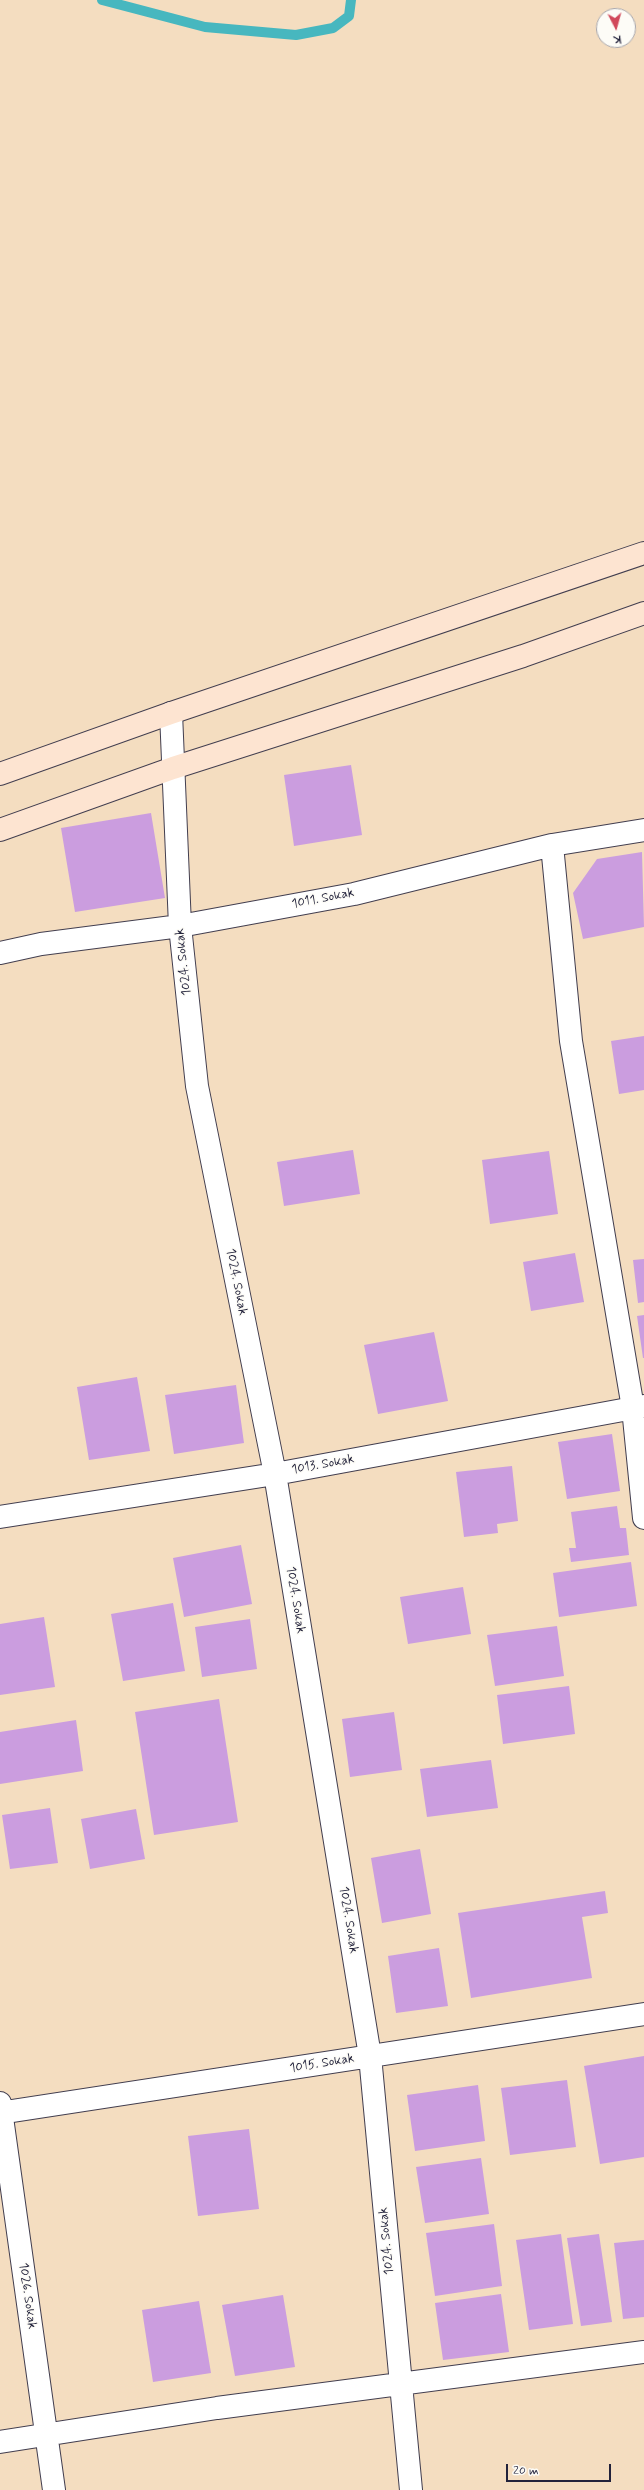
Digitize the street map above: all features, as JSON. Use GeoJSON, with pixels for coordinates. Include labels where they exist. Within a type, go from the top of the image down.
{"type":"FeatureCollection","features":[{"type":"Feature","properties":{"kind":"street"},"geometry":{"type":"LineString","coordinates":[[0,774],[171,713],[644,553]]}},
{"type":"Feature","properties":{"kind":"street"},"geometry":{"type":"LineString","coordinates":[[0,830],[173,768],[523,656],[644,613]]}},
{"type":"Feature","properties":{"kind":"street","name":"1024. Sokak"},"geometry":{"type":"LineString","coordinates":[[171,713],[180,926],[197,1086],[275,1474],[370,2056],[411,2490]]}},
{"type":"Feature","properties":{"kind":"street","name":"1011. Sokak"},"geometry":{"type":"LineString","coordinates":[[0,953],[41,944],[180,926],[354,894],[552,845],[644,830]]}},
{"type":"Feature","properties":{"kind":"street"},"geometry":{"type":"LineString","coordinates":[[552,845],[571,1041],[639,1407],[644,1518]]}},
{"type":"Feature","properties":{"kind":"street","name":"1013. Sokak"},"geometry":{"type":"LineString","coordinates":[[0,1517],[275,1474],[639,1407]]}},
{"type":"Feature","properties":{"kind":"street","name":"1015. Sokak"},"geometry":{"type":"LineString","coordinates":[[1,2110],[644,2014]]}},
{"type":"Feature","properties":{"kind":"street","name":"1026. Sokak"},"geometry":{"type":"LineString","coordinates":[[1,2110],[54,2490]]}},
{"type":"Feature","properties":{"kind":"street"},"geometry":{"type":"LineString","coordinates":[[0,2442],[217,2408],[644,2352]]}},
{"type":"Feature","properties":{"kind":"building"},"geometry":{"type":"Polygon","coordinates":[[[351,765],[362,835],[294,846],[284,775],[351,765]]]}},
{"type":"Feature","properties":{"kind":"building"},"geometry":{"type":"Polygon","coordinates":[[[151,813],[165,898],[75,912],[61,828],[151,813]]]}},
{"type":"Feature","properties":{"kind":"building"},"geometry":{"type":"Polygon","coordinates":[[[642,852],[644,927],[583,939],[573,893],[597,859],[642,852]]]}},
{"type":"Feature","properties":{"kind":"building"},"geometry":{"type":"Polygon","coordinates":[[[644,1036],[644,1090],[619,1094],[611,1041],[644,1036]]]}},
{"type":"Feature","properties":{"kind":"building"},"geometry":{"type":"Polygon","coordinates":[[[353,1150],[360,1194],[284,1206],[277,1162],[353,1150]]]}},
{"type":"Feature","properties":{"kind":"building"},"geometry":{"type":"Polygon","coordinates":[[[549,1151],[558,1214],[490,1224],[482,1160],[549,1151]]]}},
{"type":"Feature","properties":{"kind":"building"},"geometry":{"type":"Polygon","coordinates":[[[575,1253],[584,1302],[531,1311],[523,1262],[575,1253]]]}},
{"type":"Feature","properties":{"kind":"building"},"geometry":{"type":"Polygon","coordinates":[[[644,1259],[644,1302],[638,1303],[633,1260],[644,1259]]]}},
{"type":"Feature","properties":{"kind":"building"},"geometry":{"type":"Polygon","coordinates":[[[644,1315],[644,1358],[643,1358],[637,1316],[644,1315]]]}},
{"type":"Feature","properties":{"kind":"building"},"geometry":{"type":"Polygon","coordinates":[[[434,1332],[448,1401],[378,1414],[364,1345],[434,1332]]]}},
{"type":"Feature","properties":{"kind":"building"},"geometry":{"type":"Polygon","coordinates":[[[137,1377],[150,1451],[89,1460],[77,1387],[137,1377]]]}},
{"type":"Feature","properties":{"kind":"building"},"geometry":{"type":"Polygon","coordinates":[[[236,1385],[244,1443],[174,1454],[165,1395],[236,1385]]]}},
{"type":"Feature","properties":{"kind":"building"},"geometry":{"type":"Polygon","coordinates":[[[612,1434],[620,1491],[567,1499],[558,1442],[612,1434]]]}},
{"type":"Feature","properties":{"kind":"building"},"geometry":{"type":"Polygon","coordinates":[[[512,1466],[518,1521],[497,1524],[498,1533],[464,1537],[456,1472],[512,1466]]]}},
{"type":"Feature","properties":{"kind":"building"},"geometry":{"type":"Polygon","coordinates":[[[617,1506],[620,1528],[626,1528],[629,1555],[571,1562],[569,1548],[576,1548],[571,1512],[617,1506]]]}},
{"type":"Feature","properties":{"kind":"building"},"geometry":{"type":"Polygon","coordinates":[[[241,1545],[252,1604],[184,1617],[173,1558],[241,1545]]]}},
{"type":"Feature","properties":{"kind":"building"},"geometry":{"type":"Polygon","coordinates":[[[631,1562],[637,1606],[559,1617],[553,1573],[631,1562]]]}},
{"type":"Feature","properties":{"kind":"building"},"geometry":{"type":"Polygon","coordinates":[[[463,1587],[471,1634],[408,1644],[400,1597],[463,1587]]]}},
{"type":"Feature","properties":{"kind":"building"},"geometry":{"type":"Polygon","coordinates":[[[173,1603],[185,1671],[123,1681],[111,1614],[173,1603]]]}},
{"type":"Feature","properties":{"kind":"building"},"geometry":{"type":"Polygon","coordinates":[[[44,1617],[55,1687],[0,1695],[0,1624],[44,1617]]]}},
{"type":"Feature","properties":{"kind":"building"},"geometry":{"type":"Polygon","coordinates":[[[250,1619],[257,1669],[202,1677],[195,1627],[250,1619]]]}},
{"type":"Feature","properties":{"kind":"building"},"geometry":{"type":"Polygon","coordinates":[[[557,1626],[564,1676],[495,1686],[487,1635],[557,1626]]]}},
{"type":"Feature","properties":{"kind":"building"},"geometry":{"type":"Polygon","coordinates":[[[569,1686],[575,1734],[503,1744],[497,1695],[569,1686]]]}},
{"type":"Feature","properties":{"kind":"building"},"geometry":{"type":"Polygon","coordinates":[[[219,1699],[238,1822],[154,1835],[135,1712],[219,1699]]]}},
{"type":"Feature","properties":{"kind":"building"},"geometry":{"type":"Polygon","coordinates":[[[394,1712],[402,1770],[350,1777],[342,1719],[394,1712]]]}},
{"type":"Feature","properties":{"kind":"building"},"geometry":{"type":"Polygon","coordinates":[[[76,1720],[83,1771],[0,1784],[0,1732],[76,1720]]]}},
{"type":"Feature","properties":{"kind":"building"},"geometry":{"type":"Polygon","coordinates":[[[491,1760],[498,1808],[427,1817],[420,1769],[491,1760]]]}},
{"type":"Feature","properties":{"kind":"building"},"geometry":{"type":"Polygon","coordinates":[[[50,1808],[58,1863],[10,1869],[2,1815],[50,1808]]]}},
{"type":"Feature","properties":{"kind":"building"},"geometry":{"type":"Polygon","coordinates":[[[136,1809],[145,1859],[90,1869],[81,1819],[136,1809]]]}},
{"type":"Feature","properties":{"kind":"building"},"geometry":{"type":"Polygon","coordinates":[[[420,1849],[431,1914],[382,1923],[371,1858],[420,1849]]]}},
{"type":"Feature","properties":{"kind":"building"},"geometry":{"type":"Polygon","coordinates":[[[605,1891],[608,1913],[582,1917],[592,1978],[471,1998],[458,1913],[605,1891]]]}},
{"type":"Feature","properties":{"kind":"building"},"geometry":{"type":"Polygon","coordinates":[[[439,1948],[448,2006],[396,2013],[388,1956],[439,1948]]]}},
{"type":"Feature","properties":{"kind":"building"},"geometry":{"type":"Polygon","coordinates":[[[644,2056],[644,2157],[600,2164],[584,2066],[644,2056]]]}},
{"type":"Feature","properties":{"kind":"building"},"geometry":{"type":"Polygon","coordinates":[[[567,2080],[576,2147],[510,2155],[501,2088],[567,2080]]]}},
{"type":"Feature","properties":{"kind":"building"},"geometry":{"type":"Polygon","coordinates":[[[478,2085],[485,2141],[415,2151],[407,2095],[478,2085]]]}},
{"type":"Feature","properties":{"kind":"building"},"geometry":{"type":"Polygon","coordinates":[[[249,2129],[259,2209],[198,2216],[188,2136],[249,2129]]]}},
{"type":"Feature","properties":{"kind":"building"},"geometry":{"type":"Polygon","coordinates":[[[481,2158],[489,2214],[425,2223],[416,2167],[481,2158]]]}},
{"type":"Feature","properties":{"kind":"building"},"geometry":{"type":"Polygon","coordinates":[[[494,2224],[502,2286],[435,2296],[426,2233],[494,2224]]]}},
{"type":"Feature","properties":{"kind":"building"},"geometry":{"type":"Polygon","coordinates":[[[561,2234],[573,2324],[529,2330],[516,2240],[561,2234]]]}},
{"type":"Feature","properties":{"kind":"building"},"geometry":{"type":"Polygon","coordinates":[[[599,2234],[612,2322],[581,2326],[567,2238],[599,2234]]]}},
{"type":"Feature","properties":{"kind":"building"},"geometry":{"type":"Polygon","coordinates":[[[644,2240],[644,2317],[623,2319],[614,2243],[644,2240]]]}},
{"type":"Feature","properties":{"kind":"building"},"geometry":{"type":"Polygon","coordinates":[[[501,2294],[509,2352],[443,2360],[435,2303],[501,2294]]]}},
{"type":"Feature","properties":{"kind":"building"},"geometry":{"type":"Polygon","coordinates":[[[283,2295],[295,2367],[235,2376],[222,2305],[283,2295]]]}},
{"type":"Feature","properties":{"kind":"building"},"geometry":{"type":"Polygon","coordinates":[[[199,2301],[211,2373],[153,2382],[142,2310],[199,2301]]]}},
{"type":"Feature","properties":{"kind":"waterway"},"geometry":{"type":"LineString","coordinates":[[102,0],[205,27],[296,35],[333,28],[349,16],[351,0]]}}]}
